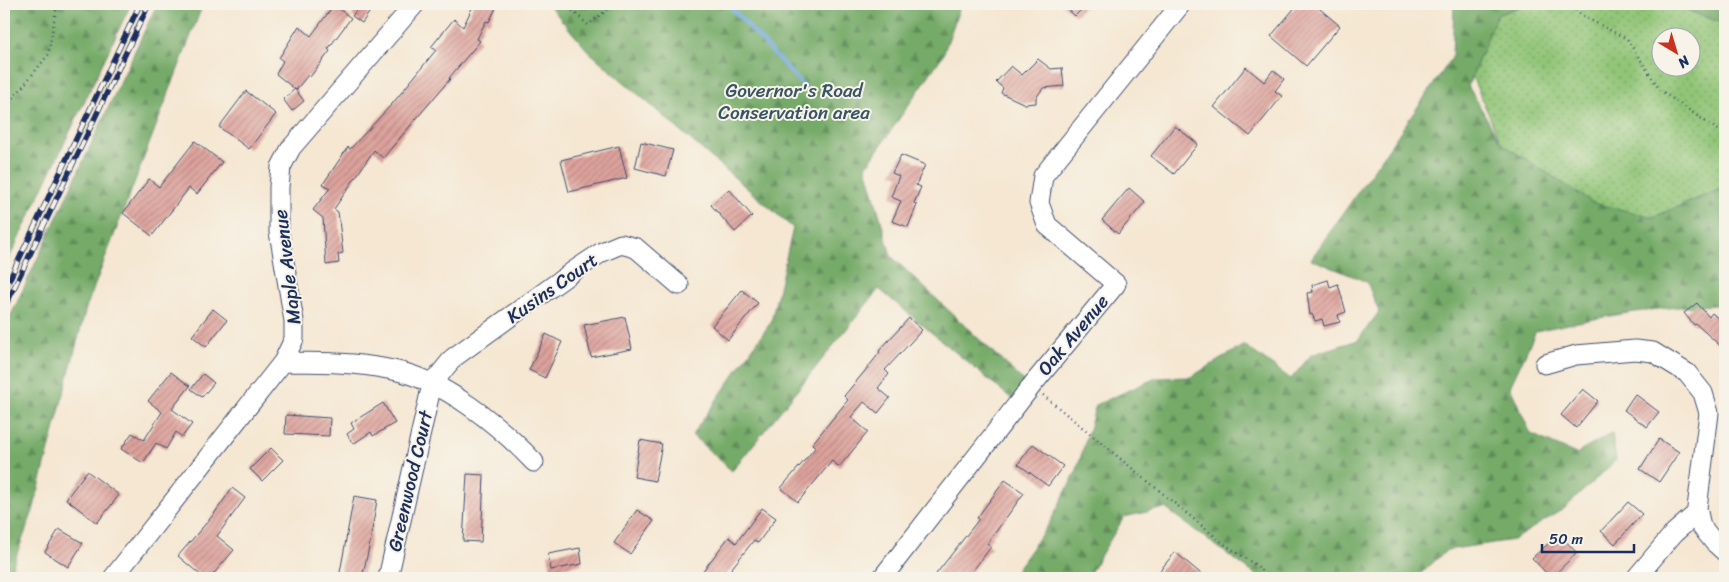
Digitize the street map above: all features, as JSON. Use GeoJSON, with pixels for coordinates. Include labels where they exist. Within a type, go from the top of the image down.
{"type":"FeatureCollection","features":[{"type":"Feature","properties":{"kind":"street","name":"Maple Avenue"},"geometry":{"type":"LineString","coordinates":[[113,578],[283,362],[294,339],[294,321],[279,232],[281,167],[291,148],[415,4]]}},
{"type":"Feature","properties":{"kind":"street","name":"Oak Avenue"},"geometry":{"type":"LineString","coordinates":[[882,578],[1033,384],[1116,284],[1047,225],[1040,203],[1043,176],[1181,4]]}},
{"type":"Feature","properties":{"kind":"street","name":"Kusins Court"},"geometry":{"type":"LineString","coordinates":[[432,384],[453,358],[575,270],[602,252],[621,244],[636,248],[679,285]]}},
{"type":"Feature","properties":{"kind":"street"},"geometry":{"type":"LineString","coordinates":[[1545,364],[1576,355],[1635,350],[1653,352],[1688,373],[1703,394],[1709,413],[1703,476],[1697,496],[1698,512],[1701,526],[1725,552]]}},
{"type":"Feature","properties":{"kind":"street"},"geometry":{"type":"LineString","coordinates":[[283,362],[319,362],[394,370],[432,384],[478,412],[512,440],[534,462]]}},
{"type":"Feature","properties":{"kind":"street","name":"Greenwood Court"},"geometry":{"type":"LineString","coordinates":[[388,578],[432,384]]}},
{"type":"Feature","properties":{"kind":"street"},"geometry":{"type":"LineString","coordinates":[[1636,578],[1674,533],[1698,512]]}},
{"type":"Feature","properties":{"kind":"path"},"geometry":{"type":"LineString","coordinates":[[4,110],[48,55],[57,4]]}},
{"type":"Feature","properties":{"kind":"path"},"geometry":{"type":"LineString","coordinates":[[565,4],[588,25],[614,4]]}},
{"type":"Feature","properties":{"kind":"path"},"geometry":{"type":"LineString","coordinates":[[1567,4],[1583,16],[1627,39],[1660,90],[1725,135]]}},
{"type":"Feature","properties":{"kind":"path"},"geometry":{"type":"LineString","coordinates":[[1040,392],[1224,544],[1260,568],[1264,578]]}},
{"type":"Feature","properties":{"kind":"green space"},"geometry":{"type":"Polygon","coordinates":[[[4,4],[131,4],[4,269],[4,4]]]}},
{"type":"Feature","properties":{"kind":"green space"},"geometry":{"type":"Polygon","coordinates":[[[157,4],[203,4],[86,308],[33,511],[8,578],[4,578],[4,330],[157,4]]]}},
{"type":"Feature","properties":{"kind":"green space","name":"Governor's Road Conservation area"},"geometry":{"type":"Polygon","coordinates":[[[548,4],[961,4],[943,55],[866,167],[891,256],[1030,387],[1018,404],[879,289],[732,471],[692,435],[771,322],[793,228],[588,51],[548,4]]]}},
{"type":"Feature","properties":{"kind":"green space"},"geometry":{"type":"Polygon","coordinates":[[[1454,4],[1527,4],[1497,15],[1468,86],[1501,143],[1593,203],[1653,217],[1725,188],[1725,305],[1677,307],[1630,313],[1536,331],[1510,387],[1531,434],[1576,454],[1612,433],[1616,460],[1565,508],[1513,540],[1447,550],[1416,578],[1260,578],[1165,508],[1124,517],[1087,578],[1026,578],[1016,570],[1049,524],[1077,470],[1096,405],[1156,378],[1191,377],[1244,345],[1291,379],[1311,355],[1358,340],[1379,312],[1367,282],[1311,259],[1452,58],[1454,4]]]}},
{"type":"Feature","properties":{"kind":"green space"},"geometry":{"type":"Polygon","coordinates":[[[1527,4],[1670,4],[1725,24],[1725,187],[1653,217],[1593,203],[1501,143],[1470,72],[1497,15],[1527,4]]]}},
{"type":"Feature","properties":{"kind":"green space"},"geometry":{"type":"Polygon","coordinates":[[[1670,4],[1725,4],[1725,24],[1670,4]]]}},
{"type":"Feature","properties":{"kind":"building"},"geometry":{"type":"Polygon","coordinates":[[[361,4],[371,10],[362,23],[352,16],[361,4]]]}},
{"type":"Feature","properties":{"kind":"building"},"geometry":{"type":"Polygon","coordinates":[[[474,4],[498,4],[489,22],[486,21],[477,39],[480,41],[450,79],[383,158],[374,150],[334,209],[338,212],[343,253],[338,254],[339,263],[326,265],[323,218],[313,210],[330,188],[323,184],[348,147],[350,149],[393,103],[436,50],[431,47],[454,19],[463,27],[474,4]]]}},
{"type":"Feature","properties":{"kind":"building"},"geometry":{"type":"Polygon","coordinates":[[[1062,4],[1087,4],[1075,16],[1062,4]]]}},
{"type":"Feature","properties":{"kind":"building"},"geometry":{"type":"Polygon","coordinates":[[[1298,4],[1314,4],[1340,26],[1306,66],[1271,36],[1298,4]]]}},
{"type":"Feature","properties":{"kind":"building"},"geometry":{"type":"Polygon","coordinates":[[[334,5],[351,18],[328,49],[330,51],[310,77],[308,75],[296,90],[276,74],[283,61],[279,58],[299,26],[311,36],[334,5]]]}},
{"type":"Feature","properties":{"kind":"building"},"geometry":{"type":"Polygon","coordinates":[[[1038,59],[1051,69],[1062,68],[1064,86],[1043,88],[1036,98],[1036,103],[1025,104],[1001,93],[1003,88],[996,82],[1011,66],[1022,75],[1038,59]]]}},
{"type":"Feature","properties":{"kind":"building"},"geometry":{"type":"Polygon","coordinates":[[[1246,67],[1264,82],[1273,70],[1284,79],[1275,91],[1282,96],[1250,136],[1214,107],[1246,67]]]}},
{"type":"Feature","properties":{"kind":"building"},"geometry":{"type":"Polygon","coordinates":[[[295,89],[304,101],[292,111],[283,99],[295,89]]]}},
{"type":"Feature","properties":{"kind":"building"},"geometry":{"type":"Polygon","coordinates":[[[246,91],[276,114],[249,149],[219,127],[246,91]]]}},
{"type":"Feature","properties":{"kind":"building"},"geometry":{"type":"Polygon","coordinates":[[[1175,126],[1198,144],[1174,174],[1151,156],[1175,126]]]}},
{"type":"Feature","properties":{"kind":"building"},"geometry":{"type":"Polygon","coordinates":[[[195,141],[222,162],[197,194],[189,188],[152,236],[123,213],[149,179],[159,187],[195,141]]]}},
{"type":"Feature","properties":{"kind":"building"},"geometry":{"type":"Polygon","coordinates":[[[641,142],[673,150],[666,176],[635,168],[641,142]]]}},
{"type":"Feature","properties":{"kind":"building"},"geometry":{"type":"Polygon","coordinates":[[[619,146],[627,178],[569,192],[561,160],[619,146]]]}},
{"type":"Feature","properties":{"kind":"building"},"geometry":{"type":"Polygon","coordinates":[[[901,155],[925,165],[916,185],[921,187],[914,203],[917,205],[908,227],[892,221],[901,201],[891,197],[899,176],[892,173],[901,155]]]}},
{"type":"Feature","properties":{"kind":"building"},"geometry":{"type":"Polygon","coordinates":[[[1129,188],[1145,202],[1118,234],[1102,220],[1129,188]]]}},
{"type":"Feature","properties":{"kind":"building"},"geometry":{"type":"Polygon","coordinates":[[[729,189],[752,216],[735,232],[711,205],[729,189]]]}},
{"type":"Feature","properties":{"kind":"building"},"geometry":{"type":"Polygon","coordinates":[[[1328,280],[1330,287],[1338,284],[1346,312],[1338,315],[1340,322],[1324,326],[1322,319],[1315,321],[1312,314],[1310,315],[1307,293],[1313,292],[1312,285],[1328,280]]]}},
{"type":"Feature","properties":{"kind":"building"},"geometry":{"type":"Polygon","coordinates":[[[742,290],[758,303],[728,340],[712,326],[742,290]]]}},
{"type":"Feature","properties":{"kind":"building"},"geometry":{"type":"Polygon","coordinates":[[[1697,303],[1709,317],[1712,313],[1725,325],[1725,350],[1696,324],[1694,325],[1684,313],[1697,303]]]}},
{"type":"Feature","properties":{"kind":"building"},"geometry":{"type":"Polygon","coordinates":[[[213,309],[227,320],[206,347],[192,336],[213,309]]]}},
{"type":"Feature","properties":{"kind":"building"},"geometry":{"type":"Polygon","coordinates":[[[625,317],[632,349],[591,357],[584,325],[625,317]]]}},
{"type":"Feature","properties":{"kind":"building"},"geometry":{"type":"Polygon","coordinates":[[[909,318],[922,330],[885,370],[889,374],[878,388],[890,398],[878,413],[864,402],[851,417],[868,432],[839,467],[832,461],[798,502],[781,488],[816,447],[812,444],[848,400],[844,396],[879,351],[909,318]]]}},
{"type":"Feature","properties":{"kind":"building"},"geometry":{"type":"Polygon","coordinates":[[[546,334],[562,342],[545,378],[529,370],[546,334]]]}},
{"type":"Feature","properties":{"kind":"building"},"geometry":{"type":"Polygon","coordinates":[[[171,372],[190,386],[172,409],[192,424],[182,437],[176,432],[166,449],[156,443],[143,463],[121,449],[132,433],[144,440],[162,412],[148,401],[171,372]]]}},
{"type":"Feature","properties":{"kind":"building"},"geometry":{"type":"Polygon","coordinates":[[[203,374],[214,383],[202,397],[191,389],[203,374]]]}},
{"type":"Feature","properties":{"kind":"building"},"geometry":{"type":"Polygon","coordinates":[[[1583,389],[1598,401],[1576,428],[1561,415],[1583,389]]]}},
{"type":"Feature","properties":{"kind":"building"},"geometry":{"type":"Polygon","coordinates":[[[1635,394],[1659,412],[1647,427],[1624,410],[1635,394]]]}},
{"type":"Feature","properties":{"kind":"building"},"geometry":{"type":"Polygon","coordinates":[[[383,403],[395,423],[373,436],[371,432],[353,444],[347,434],[354,429],[351,423],[383,403]]]}},
{"type":"Feature","properties":{"kind":"building"},"geometry":{"type":"Polygon","coordinates":[[[286,415],[330,418],[329,436],[285,434],[286,415]]]}},
{"type":"Feature","properties":{"kind":"building"},"geometry":{"type":"Polygon","coordinates":[[[1659,439],[1679,452],[1659,482],[1640,469],[1659,439]]]}},
{"type":"Feature","properties":{"kind":"building"},"geometry":{"type":"Polygon","coordinates":[[[640,440],[662,444],[655,481],[634,477],[640,440]]]}},
{"type":"Feature","properties":{"kind":"building"},"geometry":{"type":"Polygon","coordinates":[[[1033,444],[1063,466],[1048,486],[1018,464],[1033,444]]]}},
{"type":"Feature","properties":{"kind":"building"},"geometry":{"type":"Polygon","coordinates":[[[271,448],[283,460],[262,481],[250,469],[271,448]]]}},
{"type":"Feature","properties":{"kind":"building"},"geometry":{"type":"Polygon","coordinates":[[[87,471],[119,495],[97,523],[66,499],[87,471]]]}},
{"type":"Feature","properties":{"kind":"building"},"geometry":{"type":"Polygon","coordinates":[[[467,474],[484,475],[481,542],[463,541],[467,474]]]}},
{"type":"Feature","properties":{"kind":"building"},"geometry":{"type":"Polygon","coordinates":[[[1005,480],[1024,493],[987,544],[991,547],[967,578],[933,578],[979,519],[977,518],[1005,480]]]}},
{"type":"Feature","properties":{"kind":"building"},"geometry":{"type":"Polygon","coordinates":[[[232,488],[245,498],[217,536],[234,550],[210,578],[204,578],[178,556],[214,514],[232,488]]]}},
{"type":"Feature","properties":{"kind":"building"},"geometry":{"type":"Polygon","coordinates":[[[354,496],[377,500],[370,543],[362,578],[339,578],[354,496]]]}},
{"type":"Feature","properties":{"kind":"building"},"geometry":{"type":"Polygon","coordinates":[[[1628,502],[1642,514],[1615,544],[1601,531],[1628,502]]]}},
{"type":"Feature","properties":{"kind":"building"},"geometry":{"type":"Polygon","coordinates":[[[762,508],[776,518],[758,543],[754,540],[724,578],[709,578],[702,572],[729,537],[736,543],[762,508]]]}},
{"type":"Feature","properties":{"kind":"building"},"geometry":{"type":"Polygon","coordinates":[[[637,510],[654,521],[630,554],[614,543],[637,510]]]}},
{"type":"Feature","properties":{"kind":"building"},"geometry":{"type":"Polygon","coordinates":[[[59,529],[83,543],[68,567],[45,552],[59,529]]]}},
{"type":"Feature","properties":{"kind":"building"},"geometry":{"type":"Polygon","coordinates":[[[1559,534],[1577,553],[1551,578],[1532,558],[1559,534]]]}},
{"type":"Feature","properties":{"kind":"building"},"geometry":{"type":"Polygon","coordinates":[[[580,548],[582,564],[551,570],[548,554],[580,548]]]}},
{"type":"Feature","properties":{"kind":"building"},"geometry":{"type":"Polygon","coordinates":[[[1175,552],[1206,578],[1154,578],[1175,552]]]}},
{"type":"Feature","properties":{"kind":"waterway"},"geometry":{"type":"LineString","coordinates":[[728,4],[807,90]]}},
{"type":"Feature","properties":{"kind":"railway"},"geometry":{"type":"LineString","coordinates":[[4,291],[140,4]]}},
{"type":"Feature","properties":{"kind":"railway"},"geometry":{"type":"LineString","coordinates":[[4,309],[149,4]]}}]}
